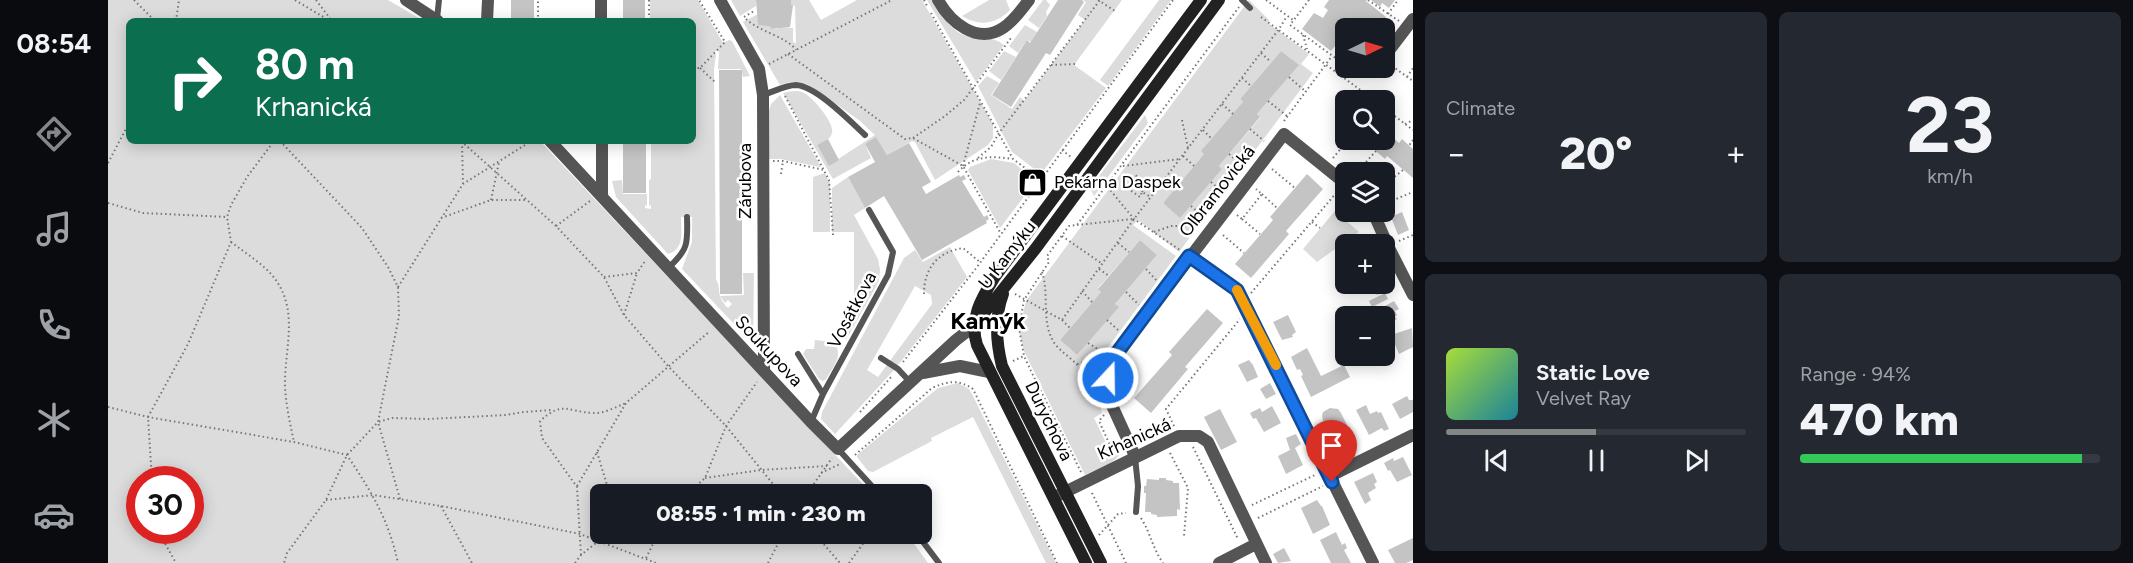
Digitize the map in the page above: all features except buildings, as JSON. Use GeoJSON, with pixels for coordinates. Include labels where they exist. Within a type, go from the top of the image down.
{"type":"FeatureCollection","features":[{"type":"Feature","properties":{"kind":"street"},"geometry":{"type":"LineString","coordinates":[[406,0],[434,18]]}},
{"type":"Feature","properties":{"kind":"street"},"geometry":{"type":"LineString","coordinates":[[487,18],[488,0]]}},
{"type":"Feature","properties":{"kind":"street"},"geometry":{"type":"LineString","coordinates":[[601,0],[601,18]]}},
{"type":"Feature","properties":{"kind":"street","name":"Zárubova"},"geometry":{"type":"LineString","coordinates":[[720,0],[759,69],[763,95],[764,371]]}},
{"type":"Feature","properties":{"kind":"street"},"geometry":{"type":"LineString","coordinates":[[938,0],[946,15],[963,29],[984,33],[1002,29],[1018,15],[1029,0]]}},
{"type":"Feature","properties":{"kind":"street","name":"U Kamýku"},"geometry":{"type":"LineString","coordinates":[[974,326],[981,300],[994,278],[1201,0]]}},
{"type":"Feature","properties":{"kind":"street","name":"U Kamýku"},"geometry":{"type":"LineString","coordinates":[[974,326],[1005,288],[1219,0]]}},
{"type":"Feature","properties":{"kind":"street"},"geometry":{"type":"LineString","coordinates":[[1395,50],[1410,23]]}},
{"type":"Feature","properties":{"kind":"street","name":"Olbramovická"},"geometry":{"type":"LineString","coordinates":[[1135,456],[1110,400],[1108,378],[1114,357],[1284,134],[1325,168]]}},
{"type":"Feature","properties":{"kind":"street","name":"Soukupova"},"geometry":{"type":"LineString","coordinates":[[553,144],[838,449]]}},
{"type":"Feature","properties":{"kind":"street"},"geometry":{"type":"LineString","coordinates":[[601,196],[602,144]]}},
{"type":"Feature","properties":{"kind":"street"},"geometry":{"type":"LineString","coordinates":[[1325,168],[1335,176]]}},
{"type":"Feature","properties":{"kind":"street"},"geometry":{"type":"LineString","coordinates":[[1189,256],[1237,290],[1373,563]]}},
{"type":"Feature","properties":{"kind":"street"},"geometry":{"type":"LineString","coordinates":[[1395,260],[1413,295]]}},
{"type":"Feature","properties":{"kind":"street","name":"Durychova"},"geometry":{"type":"LineString","coordinates":[[1005,288],[996,325],[998,351],[1006,364],[1086,563]]}},
{"type":"Feature","properties":{"kind":"street"},"geometry":{"type":"LineString","coordinates":[[838,449],[974,326],[1006,364]]}},
{"type":"Feature","properties":{"kind":"street","name":"Durychova"},"geometry":{"type":"LineString","coordinates":[[974,326],[977,345],[989,372],[1059,495],[1101,563]]}},
{"type":"Feature","properties":{"kind":"street"},"geometry":{"type":"LineString","coordinates":[[921,373],[960,366],[989,372]]}},
{"type":"Feature","properties":{"kind":"street"},"geometry":{"type":"LineString","coordinates":[[1330,476],[1413,435]]}},
{"type":"Feature","properties":{"kind":"street","name":"Krhanická"},"geometry":{"type":"LineString","coordinates":[[1059,495],[1165,443],[1183,436],[1199,436],[1208,442],[1266,563]]}},
{"type":"Feature","properties":{"kind":"street"},"geometry":{"type":"LineString","coordinates":[[1219,563],[1232,560],[1256,544]]}},
{"type":"Feature","properties":{"kind":"lane"},"geometry":{"type":"LineString","coordinates":[[437,18],[439,0]]}},
{"type":"Feature","properties":{"kind":"lane"},"geometry":{"type":"LineString","coordinates":[[1243,1],[1250,8]]}},
{"type":"Feature","properties":{"kind":"lane"},"geometry":{"type":"LineString","coordinates":[[763,95],[795,85],[810,89],[847,117],[865,135]]}},
{"type":"Feature","properties":{"kind":"lane","name":"Vosátkova"},"geometry":{"type":"LineString","coordinates":[[811,422],[823,394],[888,275],[893,252],[869,210]]}},
{"type":"Feature","properties":{"kind":"lane"},"geometry":{"type":"LineString","coordinates":[[668,268],[682,256],[688,243],[687,218]]}},
{"type":"Feature","properties":{"kind":"lane"},"geometry":{"type":"LineString","coordinates":[[798,354],[823,394]]}},
{"type":"Feature","properties":{"kind":"lane"},"geometry":{"type":"LineString","coordinates":[[881,358],[898,369],[911,383]]}},
{"type":"Feature","properties":{"kind":"lane"},"geometry":{"type":"LineString","coordinates":[[838,449],[870,484]]}},
{"type":"Feature","properties":{"kind":"lane"},"geometry":{"type":"LineString","coordinates":[[1135,456],[1138,486],[1136,512]]}},
{"type":"Feature","properties":{"kind":"lane"},"geometry":{"type":"LineString","coordinates":[[925,544],[939,563]]}},
{"type":"Feature","properties":{"kind":"path"},"geometry":{"type":"LineString","coordinates":[[134,0],[152,18]]}},
{"type":"Feature","properties":{"kind":"path"},"geometry":{"type":"LineString","coordinates":[[176,18],[179,0]]}},
{"type":"Feature","properties":{"kind":"path"},"geometry":{"type":"LineString","coordinates":[[295,0],[326,18]]}},
{"type":"Feature","properties":{"kind":"path"},"geometry":{"type":"LineString","coordinates":[[316,0],[329,18]]}},
{"type":"Feature","properties":{"kind":"path"},"geometry":{"type":"LineString","coordinates":[[538,0],[538,18]]}},
{"type":"Feature","properties":{"kind":"path"},"geometry":{"type":"LineString","coordinates":[[649,0],[649,18]]}},
{"type":"Feature","properties":{"kind":"path"},"geometry":{"type":"LineString","coordinates":[[699,0],[725,42],[700,68]]}},
{"type":"Feature","properties":{"kind":"path"},"geometry":{"type":"LineString","coordinates":[[759,69],[892,0]]}},
{"type":"Feature","properties":{"kind":"path"},"geometry":{"type":"LineString","coordinates":[[924,0],[1013,159],[1040,179]]}},
{"type":"Feature","properties":{"kind":"path"},"geometry":{"type":"LineString","coordinates":[[958,172],[991,147],[999,133],[1099,0],[1114,11]]}},
{"type":"Feature","properties":{"kind":"path"},"geometry":{"type":"LineString","coordinates":[[854,418],[898,369],[981,263],[1040,179],[1173,0]]}},
{"type":"Feature","properties":{"kind":"path"},"geometry":{"type":"LineString","coordinates":[[1266,0],[1293,21]]}},
{"type":"Feature","properties":{"kind":"path"},"geometry":{"type":"LineString","coordinates":[[1309,0],[1290,25],[1335,58]]}},
{"type":"Feature","properties":{"kind":"path"},"geometry":{"type":"LineString","coordinates":[[1368,0],[1388,14],[1410,23]]}},
{"type":"Feature","properties":{"kind":"path"},"geometry":{"type":"LineString","coordinates":[[1388,14],[1398,0]]}},
{"type":"Feature","properties":{"kind":"path"},"geometry":{"type":"LineString","coordinates":[[1077,225],[1243,1]]}},
{"type":"Feature","properties":{"kind":"path"},"geometry":{"type":"LineString","coordinates":[[788,54],[905,139],[913,138],[945,116],[974,89],[1016,30],[1018,15]]}},
{"type":"Feature","properties":{"kind":"path"},"geometry":{"type":"LineString","coordinates":[[1062,320],[1134,219],[1287,16]]}},
{"type":"Feature","properties":{"kind":"path"},"geometry":{"type":"LineString","coordinates":[[743,17],[766,33],[791,43],[796,50]]}},
{"type":"Feature","properties":{"kind":"path"},"geometry":{"type":"LineString","coordinates":[[1261,17],[1361,90]]}},
{"type":"Feature","properties":{"kind":"path"},"geometry":{"type":"LineString","coordinates":[[1303,34],[1308,50]]}},
{"type":"Feature","properties":{"kind":"path"},"geometry":{"type":"LineString","coordinates":[[1261,53],[1271,62]]}},
{"type":"Feature","properties":{"kind":"path"},"geometry":{"type":"LineString","coordinates":[[1326,64],[1332,56]]}},
{"type":"Feature","properties":{"kind":"path"},"geometry":{"type":"LineString","coordinates":[[1050,65],[1075,64]]}},
{"type":"Feature","properties":{"kind":"path"},"geometry":{"type":"LineString","coordinates":[[696,68],[700,68],[715,82]]}},
{"type":"Feature","properties":{"kind":"path"},"geometry":{"type":"LineString","coordinates":[[1395,68],[1413,81]]}},
{"type":"Feature","properties":{"kind":"path"},"geometry":{"type":"LineString","coordinates":[[1407,77],[1413,68]]}},
{"type":"Feature","properties":{"kind":"path"},"geometry":{"type":"LineString","coordinates":[[1289,77],[1306,92]]}},
{"type":"Feature","properties":{"kind":"path"},"geometry":{"type":"LineString","coordinates":[[1242,78],[1251,86]]}},
{"type":"Feature","properties":{"kind":"path"},"geometry":{"type":"LineString","coordinates":[[782,89],[829,180],[833,235]]}},
{"type":"Feature","properties":{"kind":"path"},"geometry":{"type":"LineString","coordinates":[[1268,101],[1287,116]]}},
{"type":"Feature","properties":{"kind":"path"},"geometry":{"type":"LineString","coordinates":[[963,166],[981,102]]}},
{"type":"Feature","properties":{"kind":"path"},"geometry":{"type":"LineString","coordinates":[[1222,104],[1233,114]]}},
{"type":"Feature","properties":{"kind":"path"},"geometry":{"type":"LineString","coordinates":[[1395,116],[1413,130]]}},
{"type":"Feature","properties":{"kind":"path"},"geometry":{"type":"LineString","coordinates":[[1182,120],[1188,148]]}},
{"type":"Feature","properties":{"kind":"path"},"geometry":{"type":"LineString","coordinates":[[1405,124],[1413,120]]}},
{"type":"Feature","properties":{"kind":"path"},"geometry":{"type":"LineString","coordinates":[[108,161],[126,128]]}},
{"type":"Feature","properties":{"kind":"path"},"geometry":{"type":"LineString","coordinates":[[1202,129],[1212,139]]}},
{"type":"Feature","properties":{"kind":"path"},"geometry":{"type":"LineString","coordinates":[[1250,129],[1267,144]]}},
{"type":"Feature","properties":{"kind":"path"},"geometry":{"type":"LineString","coordinates":[[913,138],[963,166],[1001,234]]}},
{"type":"Feature","properties":{"kind":"path"},"geometry":{"type":"LineString","coordinates":[[1413,140],[1410,144],[1413,146]]}},
{"type":"Feature","properties":{"kind":"path"},"geometry":{"type":"LineString","coordinates":[[151,466],[148,417],[188,344],[231,242],[227,217],[231,205],[247,177],[272,144]]}},
{"type":"Feature","properties":{"kind":"path"},"geometry":{"type":"LineString","coordinates":[[283,144],[362,228],[388,267],[398,287],[399,316],[378,422],[400,499]]}},
{"type":"Feature","properties":{"kind":"path"},"geometry":{"type":"LineString","coordinates":[[462,144],[463,184]]}},
{"type":"Feature","properties":{"kind":"path"},"geometry":{"type":"LineString","coordinates":[[464,144],[556,226],[604,278],[624,315],[668,366],[726,426],[773,484]]}},
{"type":"Feature","properties":{"kind":"path"},"geometry":{"type":"LineString","coordinates":[[398,287],[463,184],[525,144]]}},
{"type":"Feature","properties":{"kind":"path"},"geometry":{"type":"LineString","coordinates":[[1062,150],[1080,162]]}},
{"type":"Feature","properties":{"kind":"path"},"geometry":{"type":"LineString","coordinates":[[1325,168],[1340,150]]}},
{"type":"Feature","properties":{"kind":"path"},"geometry":{"type":"LineString","coordinates":[[1366,162],[1376,151]]}},
{"type":"Feature","properties":{"kind":"path"},"geometry":{"type":"LineString","coordinates":[[1229,154],[1247,170]]}},
{"type":"Feature","properties":{"kind":"path"},"geometry":{"type":"LineString","coordinates":[[1122,166],[1181,157],[1194,166]]}},
{"type":"Feature","properties":{"kind":"path"},"geometry":{"type":"LineString","coordinates":[[978,158],[1013,159]]}},
{"type":"Feature","properties":{"kind":"path"},"geometry":{"type":"LineString","coordinates":[[781,174],[782,161],[824,170]]}},
{"type":"Feature","properties":{"kind":"path"},"geometry":{"type":"LineString","coordinates":[[491,200],[499,162]]}},
{"type":"Feature","properties":{"kind":"path"},"geometry":{"type":"LineString","coordinates":[[1270,168],[1295,188]]}},
{"type":"Feature","properties":{"kind":"path"},"geometry":{"type":"LineString","coordinates":[[1395,176],[1403,170]]}},
{"type":"Feature","properties":{"kind":"path"},"geometry":{"type":"LineString","coordinates":[[1091,172],[1107,185],[1134,219],[1189,256]]}},
{"type":"Feature","properties":{"kind":"path"},"geometry":{"type":"LineString","coordinates":[[1135,175],[1147,183],[1142,192],[1140,196],[1127,188],[1135,175]]}},
{"type":"Feature","properties":{"kind":"path"},"geometry":{"type":"LineString","coordinates":[[1164,180],[1174,189]]}},
{"type":"Feature","properties":{"kind":"path"},"geometry":{"type":"LineString","coordinates":[[1211,182],[1227,197]]}},
{"type":"Feature","properties":{"kind":"path"},"geometry":{"type":"LineString","coordinates":[[1254,188],[1277,208]]}},
{"type":"Feature","properties":{"kind":"path"},"geometry":{"type":"LineString","coordinates":[[1142,192],[1151,197]]}},
{"type":"Feature","properties":{"kind":"path"},"geometry":{"type":"LineString","coordinates":[[1395,199],[1413,192]]}},
{"type":"Feature","properties":{"kind":"path"},"geometry":{"type":"LineString","coordinates":[[1242,219],[1262,194]]}},
{"type":"Feature","properties":{"kind":"path"},"geometry":{"type":"LineString","coordinates":[[556,226],[601,196]]}},
{"type":"Feature","properties":{"kind":"path"},"geometry":{"type":"LineString","coordinates":[[1245,290],[1250,297],[1250,294],[1335,196]]}},
{"type":"Feature","properties":{"kind":"path"},"geometry":{"type":"LineString","coordinates":[[441,218],[491,200],[525,200]]}},
{"type":"Feature","properties":{"kind":"path"},"geometry":{"type":"LineString","coordinates":[[108,203],[143,213],[227,217]]}},
{"type":"Feature","properties":{"kind":"path"},"geometry":{"type":"LineString","coordinates":[[1191,206],[1208,221]]}},
{"type":"Feature","properties":{"kind":"path"},"geometry":{"type":"LineString","coordinates":[[1234,213],[1260,234]]}},
{"type":"Feature","properties":{"kind":"path"},"geometry":{"type":"LineString","coordinates":[[1126,563],[1024,356],[1019,328],[1024,300],[1049,262],[1047,256],[1069,226],[1134,219]]}},
{"type":"Feature","properties":{"kind":"path"},"geometry":{"type":"LineString","coordinates":[[1312,222],[1320,228]]}},
{"type":"Feature","properties":{"kind":"path"},"geometry":{"type":"LineString","coordinates":[[1154,232],[1171,226],[1203,227]]}},
{"type":"Feature","properties":{"kind":"path"},"geometry":{"type":"LineString","coordinates":[[1220,233],[1244,253]]}},
{"type":"Feature","properties":{"kind":"path"},"geometry":{"type":"LineString","coordinates":[[1395,243],[1413,235]]}},
{"type":"Feature","properties":{"kind":"path"},"geometry":{"type":"LineString","coordinates":[[1062,236],[1102,264]]}},
{"type":"Feature","properties":{"kind":"path"},"geometry":{"type":"LineString","coordinates":[[231,242],[270,274],[285,296],[290,339],[285,385],[294,442]]}},
{"type":"Feature","properties":{"kind":"path"},"geometry":{"type":"LineString","coordinates":[[1117,242],[1129,252]]}},
{"type":"Feature","properties":{"kind":"path"},"geometry":{"type":"LineString","coordinates":[[924,294],[924,283],[931,264],[950,252],[963,248],[981,263]]}},
{"type":"Feature","properties":{"kind":"path"},"geometry":{"type":"LineString","coordinates":[[624,315],[637,273],[652,251]]}},
{"type":"Feature","properties":{"kind":"path"},"geometry":{"type":"LineString","coordinates":[[1099,268],[1109,276]]}},
{"type":"Feature","properties":{"kind":"path"},"geometry":{"type":"LineString","coordinates":[[1146,269],[1161,285]]}},
{"type":"Feature","properties":{"kind":"path"},"geometry":{"type":"LineString","coordinates":[[1042,272],[1046,284],[1047,328],[1056,346],[1077,364],[1092,386],[1099,388]]}},
{"type":"Feature","properties":{"kind":"path"},"geometry":{"type":"LineString","coordinates":[[604,278],[637,273]]}},
{"type":"Feature","properties":{"kind":"path"},"geometry":{"type":"LineString","coordinates":[[1082,291],[1092,302]]}},
{"type":"Feature","properties":{"kind":"path"},"geometry":{"type":"LineString","coordinates":[[1126,292],[1143,309]]}},
{"type":"Feature","properties":{"kind":"path"},"geometry":{"type":"LineString","coordinates":[[1024,300],[1062,320],[1070,328]]}},
{"type":"Feature","properties":{"kind":"path"},"geometry":{"type":"LineString","coordinates":[[1244,550],[1183,436],[1166,410],[1248,309]]}},
{"type":"Feature","properties":{"kind":"path"},"geometry":{"type":"LineString","coordinates":[[1107,320],[1124,335]]}},
{"type":"Feature","properties":{"kind":"path"},"geometry":{"type":"LineString","coordinates":[[577,487],[626,403],[719,323]]}},
{"type":"Feature","properties":{"kind":"path"},"geometry":{"type":"LineString","coordinates":[[1077,364],[1109,356],[1088,343]]}},
{"type":"Feature","properties":{"kind":"path"},"geometry":{"type":"LineString","coordinates":[[1006,364],[1024,356]]}},
{"type":"Feature","properties":{"kind":"path"},"geometry":{"type":"LineString","coordinates":[[698,484],[705,478],[726,426],[764,371]]}},
{"type":"Feature","properties":{"kind":"path"},"geometry":{"type":"LineString","coordinates":[[821,473],[848,460],[932,388],[946,382],[957,381],[965,384],[973,389],[1057,563]]}},
{"type":"Feature","properties":{"kind":"path"},"geometry":{"type":"LineString","coordinates":[[284,563],[287,553],[326,500],[347,455],[378,422],[392,418],[429,419],[506,415],[569,408],[596,414],[626,403]]}},
{"type":"Feature","properties":{"kind":"path"},"geometry":{"type":"LineString","coordinates":[[108,413],[109,407],[148,417],[294,442],[347,455],[374,495],[388,526],[398,563]]}},
{"type":"Feature","properties":{"kind":"path"},"geometry":{"type":"LineString","coordinates":[[552,410],[540,421],[542,438],[577,487],[581,555]]}},
{"type":"Feature","properties":{"kind":"path"},"geometry":{"type":"LineString","coordinates":[[1165,443],[1188,488],[1184,536]]}},
{"type":"Feature","properties":{"kind":"path"},"geometry":{"type":"LineString","coordinates":[[814,484],[838,449]]}},
{"type":"Feature","properties":{"kind":"path"},"geometry":{"type":"LineString","coordinates":[[597,452],[607,484]]}},
{"type":"Feature","properties":{"kind":"path"},"geometry":{"type":"LineString","coordinates":[[705,478],[761,470],[827,466]]}},
{"type":"Feature","properties":{"kind":"path"},"geometry":{"type":"LineString","coordinates":[[1241,510],[1330,476]]}},
{"type":"Feature","properties":{"kind":"path"},"geometry":{"type":"LineString","coordinates":[[1247,523],[1330,476]]}},
{"type":"Feature","properties":{"kind":"path"},"geometry":{"type":"LineString","coordinates":[[326,500],[374,495],[441,506],[590,537]]}},
{"type":"Feature","properties":{"kind":"path"},"geometry":{"type":"LineString","coordinates":[[441,506],[472,563]]}},
{"type":"Feature","properties":{"kind":"path"},"geometry":{"type":"LineString","coordinates":[[1093,547],[1098,536],[1118,514],[1136,512],[1150,532],[1153,548],[1163,563]]}},
{"type":"Feature","properties":{"kind":"path"},"geometry":{"type":"LineString","coordinates":[[165,544],[176,563]]}},
{"type":"Feature","properties":{"kind":"path"},"geometry":{"type":"LineString","coordinates":[[575,563],[595,544]]}},
{"type":"Feature","properties":{"kind":"path"},"geometry":{"type":"LineString","coordinates":[[610,544],[656,563]]}},
{"type":"Feature","properties":{"kind":"path"},"geometry":{"type":"LineString","coordinates":[[646,558],[653,544]]}},
{"type":"Feature","properties":{"kind":"path"},"geometry":{"type":"LineString","coordinates":[[768,563],[778,544]]}},
{"type":"Feature","properties":{"kind":"path"},"geometry":{"type":"LineString","coordinates":[[823,544],[840,563]]}},
{"type":"Feature","properties":{"kind":"path"},"geometry":{"type":"LineString","coordinates":[[849,563],[863,544]]}},
{"type":"Feature","properties":{"kind":"shaded area"},"geometry":{"type":"Polygon","coordinates":[[[108,0],[388,0],[419,18],[126,18],[126,144],[543,144],[863,484],[590,484],[590,544],[914,544],[928,563],[108,563],[108,0]]]}},
{"type":"Feature","properties":{"kind":"shaded area"},"geometry":{"type":"Polygon","coordinates":[[[650,0],[698,0],[723,43],[732,41],[750,76],[743,77],[741,69],[718,69],[719,52],[717,50],[714,53],[716,55],[714,69],[716,279],[720,296],[744,295],[743,273],[754,273],[753,344],[682,269],[692,242],[692,217],[681,217],[680,244],[668,254],[616,197],[612,181],[622,180],[623,194],[647,194],[645,208],[651,209],[649,180],[651,179],[651,144],[696,144],[696,18],[650,18],[650,0]],[[720,296],[728,308],[732,304],[728,300],[725,303],[720,296]]]}},
{"type":"Feature","properties":{"kind":"shaded area"},"geometry":{"type":"Polygon","coordinates":[[[731,0],[756,0],[756,6],[740,16],[731,0]]]}},
{"type":"Feature","properties":{"kind":"shaded area"},"geometry":{"type":"Polygon","coordinates":[[[791,0],[809,0],[821,20],[857,0],[922,0],[993,124],[993,138],[988,145],[935,180],[915,142],[912,141],[887,155],[876,138],[865,144],[871,158],[833,179],[783,93],[802,92],[822,110],[830,123],[832,133],[828,139],[817,145],[829,165],[875,135],[860,121],[811,86],[795,82],[780,85],[743,22],[758,14],[758,25],[772,29],[793,28],[793,42],[796,43],[795,6],[791,5],[791,0]]]}},
{"type":"Feature","properties":{"kind":"shaded area"},"geometry":{"type":"Polygon","coordinates":[[[927,0],[932,0],[948,24],[959,33],[973,38],[993,39],[1004,45],[976,82],[927,0]]]}},
{"type":"Feature","properties":{"kind":"shaded area"},"geometry":{"type":"Polygon","coordinates":[[[989,0],[1006,0],[1010,10],[993,21],[981,23],[962,16],[989,0]]]}},
{"type":"Feature","properties":{"kind":"shaded area"},"geometry":{"type":"Polygon","coordinates":[[[1043,0],[1050,5],[1046,12],[1047,16],[1039,28],[1028,20],[1043,0]]]}},
{"type":"Feature","properties":{"kind":"shaded area"},"geometry":{"type":"Polygon","coordinates":[[[1083,0],[1122,0],[1074,65],[1106,88],[1041,174],[1012,152],[978,86],[987,76],[999,83],[991,95],[1012,109],[1020,97],[1024,101],[1085,20],[1078,15],[1086,2],[1083,0]]]}},
{"type":"Feature","properties":{"kind":"shaded area"},"geometry":{"type":"Polygon","coordinates":[[[1159,0],[1171,0],[1108,86],[1100,80],[1159,0]]]}},
{"type":"Feature","properties":{"kind":"shaded area"},"geometry":{"type":"Polygon","coordinates":[[[1249,0],[1269,20],[1268,23],[1309,54],[1301,64],[1313,73],[1179,252],[1138,220],[1133,225],[1176,256],[1102,358],[1097,381],[1102,413],[1094,418],[1108,447],[1122,441],[1122,448],[1120,454],[1111,463],[1085,475],[1024,351],[1019,331],[1026,301],[1249,0]],[[1281,51],[1240,99],[1243,102],[1163,203],[1180,217],[1222,169],[1219,166],[1260,118],[1257,114],[1298,66],[1281,51]],[[1140,240],[1098,288],[1101,292],[1060,340],[1077,355],[1118,307],[1115,304],[1157,255],[1140,240]]]}},
{"type":"Feature","properties":{"kind":"shaded area"},"geometry":{"type":"Polygon","coordinates":[[[1025,25],[1037,32],[1031,42],[1027,40],[1018,53],[1009,46],[1025,25]]]}},
{"type":"Feature","properties":{"kind":"shaded area"},"geometry":{"type":"Polygon","coordinates":[[[1004,51],[1016,57],[1001,80],[989,71],[1004,51]]]}},
{"type":"Feature","properties":{"kind":"shaded area"},"geometry":{"type":"Polygon","coordinates":[[[780,95],[821,167],[781,159],[769,159],[769,111],[771,104],[780,95]]]}},
{"type":"Feature","properties":{"kind":"shaded area"},"geometry":{"type":"Polygon","coordinates":[[[1145,115],[1148,123],[1094,196],[1090,188],[1145,115]]]}},
{"type":"Feature","properties":{"kind":"shaded area"},"geometry":{"type":"Polygon","coordinates":[[[991,159],[1014,163],[1036,181],[1000,228],[968,170],[970,167],[991,159]]]}},
{"type":"Feature","properties":{"kind":"shaded area"},"geometry":{"type":"Polygon","coordinates":[[[825,173],[830,183],[830,232],[813,232],[813,177],[825,173]]]}},
{"type":"Feature","properties":{"kind":"shaded area"},"geometry":{"type":"Polygon","coordinates":[[[848,177],[865,208],[854,215],[878,259],[880,270],[879,280],[846,340],[843,337],[844,307],[854,305],[854,232],[832,232],[832,188],[848,177]]]}},
{"type":"Feature","properties":{"kind":"shaded area"},"geometry":{"type":"Polygon","coordinates":[[[1335,211],[1335,222],[1348,222],[1359,232],[1335,234],[1335,249],[1317,262],[1303,249],[1335,211]]]}},
{"type":"Feature","properties":{"kind":"shaded area"},"geometry":{"type":"Polygon","coordinates":[[[950,247],[967,277],[895,369],[835,434],[821,419],[822,412],[904,258],[915,250],[923,262],[950,247]],[[915,286],[867,370],[878,377],[932,304],[931,295],[915,286]]]}},
{"type":"Feature","properties":{"kind":"shaded area"},"geometry":{"type":"Polygon","coordinates":[[[815,340],[833,342],[838,351],[834,365],[823,381],[819,379],[803,354],[806,349],[814,349],[815,340]]]}},
{"type":"Feature","properties":{"kind":"shaded area"},"geometry":{"type":"Polygon","coordinates":[[[958,383],[969,389],[972,394],[1056,563],[1046,563],[973,417],[931,438],[932,441],[873,472],[868,471],[857,457],[938,388],[958,383]]]}},
{"type":"Feature","properties":{"kind":"slow traffic"},"geometry":{"type":"LineString","coordinates":[[1237,290],[1276,365]]}},
{"type":"Feature","properties":{"kind":"place","name":"Pekárna Daspek"},"geometry":{"type":"Point","coordinates":[1033,182]}},
{"type":"Feature","properties":{"kind":"district","name":"Kamýk"},"geometry":{"type":"Point","coordinates":[988,320]}},
{"type":"Feature","properties":{"kind":"route"},"geometry":{"type":"LineString","coordinates":[[1108,378],[1114,357],[1189,256],[1237,290],[1332,482]]}}]}
